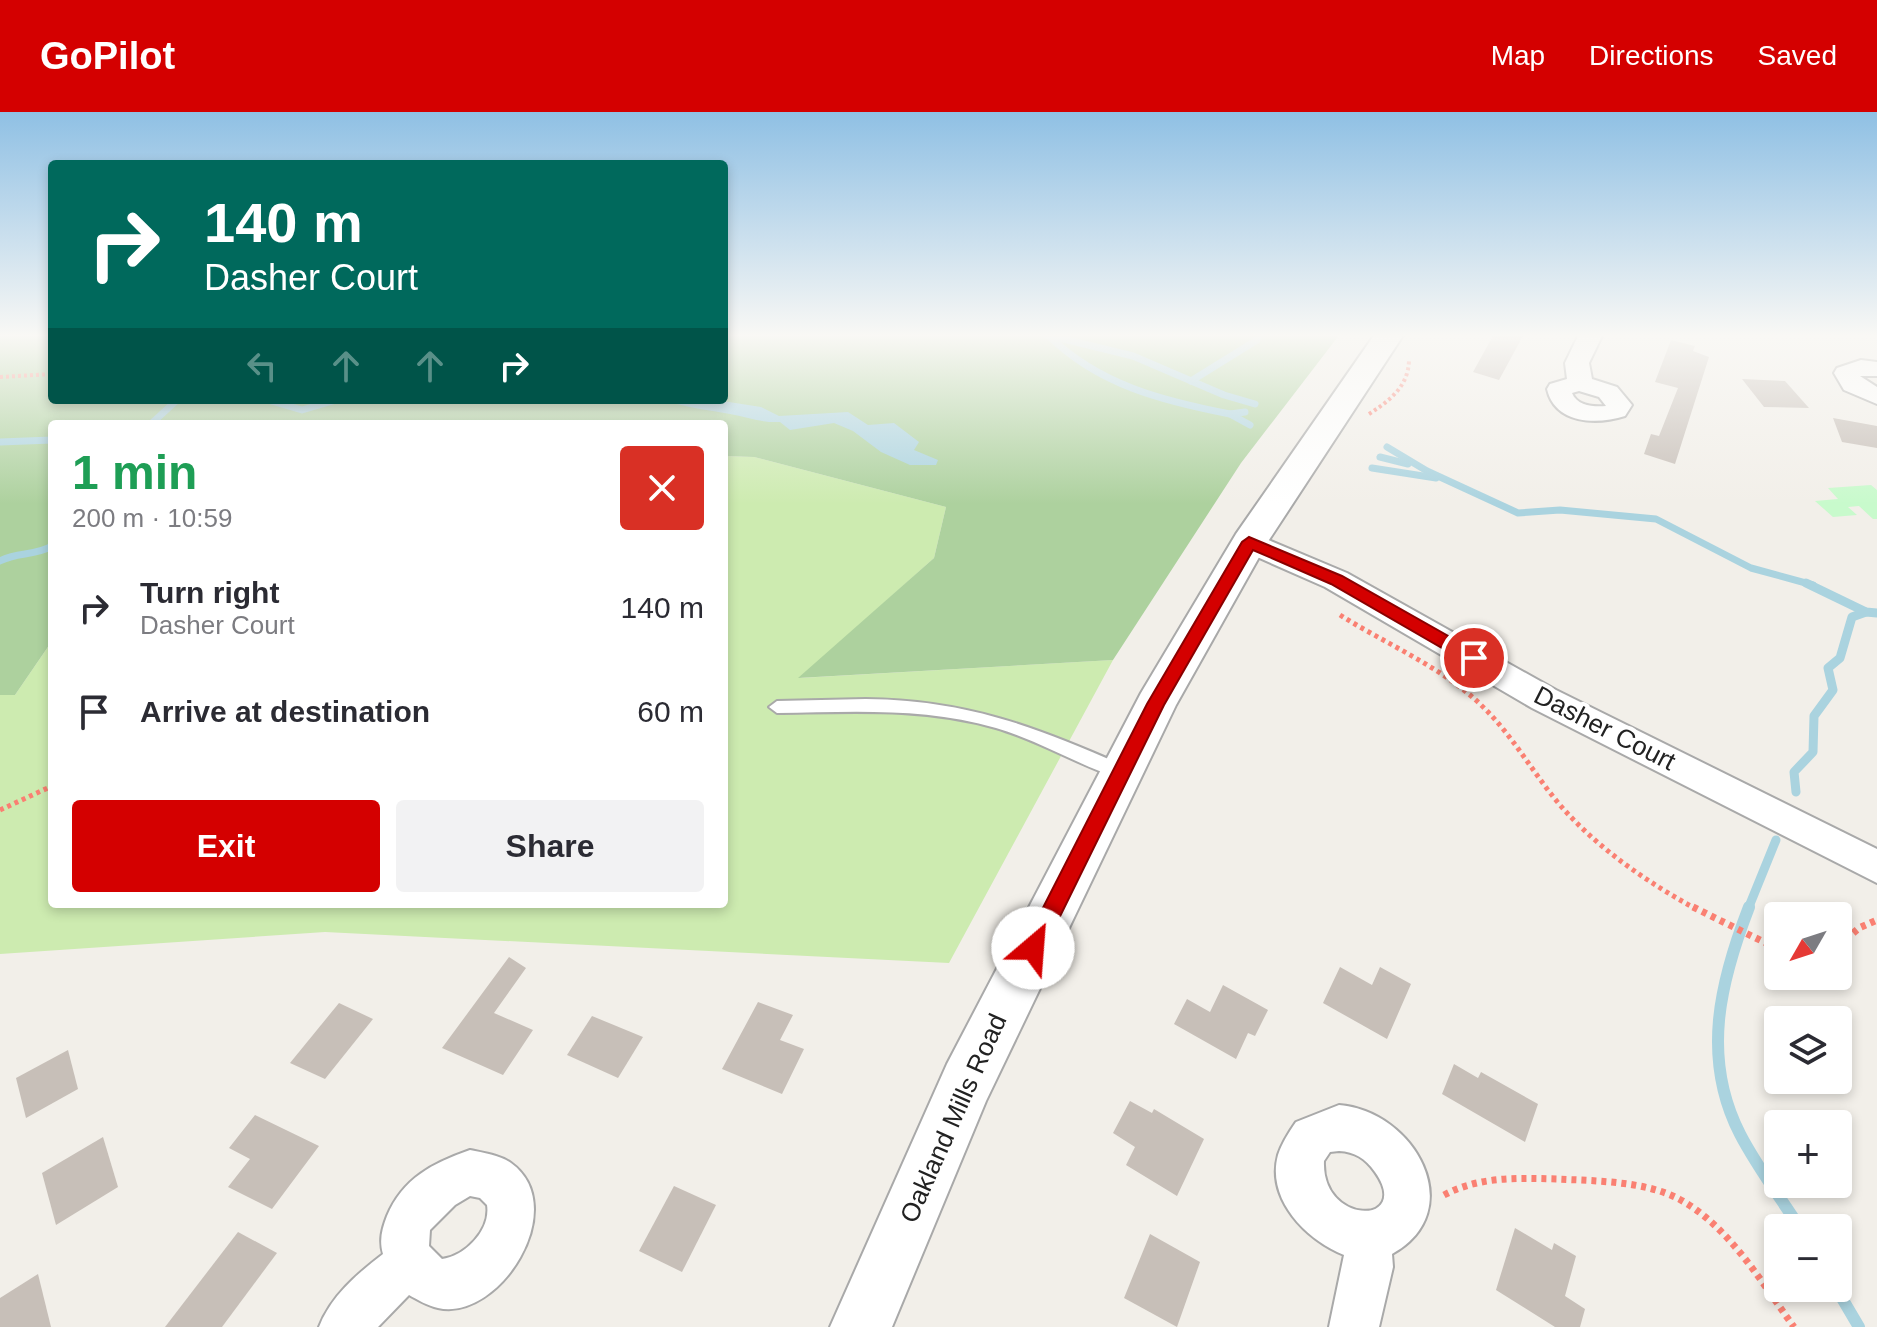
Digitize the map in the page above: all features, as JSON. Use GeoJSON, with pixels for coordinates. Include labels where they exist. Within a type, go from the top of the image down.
{"type":"FeatureCollection","features":[{"type":"Feature","properties":{"kind":"street","name":"Oakland Mills Road"},"geometry":{"type":"LineString","coordinates":[[861,1327],[966,1083],[1156,704],[1249,542],[1350,391]]}},
{"type":"Feature","properties":{"kind":"street","name":"Dasher Court"},"geometry":{"type":"LineString","coordinates":[[1249,542],[1336,580],[1544,699],[1877,867]]}},
{"type":"Feature","properties":{"kind":"street"},"geometry":{"type":"LineString","coordinates":[[1334,1128],[1352,1129],[1372,1137],[1388,1151],[1402,1174],[1407,1195],[1402,1217],[1395,1226],[1368,1237],[1348,1234],[1334,1227],[1320,1215],[1307,1196],[1300,1170],[1303,1149],[1314,1136],[1334,1128]]}},
{"type":"Feature","properties":{"kind":"street"},"geometry":{"type":"LineString","coordinates":[[1354,1327],[1368,1267],[1368,1237]]}},
{"type":"Feature","properties":{"kind":"street"},"geometry":{"type":"LineString","coordinates":[[344,1327],[378,1289],[409,1264]]}},
{"type":"Feature","properties":{"kind":"lane"},"geometry":{"type":"LineString","coordinates":[[777,707],[903,706],[955,712],[1029,734],[1121,772]]}},
{"type":"Feature","properties":{"kind":"path"},"geometry":{"type":"LineString","coordinates":[[1363,418],[1397,391]]}},
{"type":"Feature","properties":{"kind":"path"},"geometry":{"type":"LineString","coordinates":[[1337,613],[1466,693],[1503,730],[1560,805],[1588,835],[1624,864],[1764,943]]}},
{"type":"Feature","properties":{"kind":"path"},"geometry":{"type":"LineString","coordinates":[[0,810],[48,788]]}},
{"type":"Feature","properties":{"kind":"path"},"geometry":{"type":"LineString","coordinates":[[1852,934],[1877,920]]}},
{"type":"Feature","properties":{"kind":"path"},"geometry":{"type":"LineString","coordinates":[[1407,1195],[1442,1196],[1468,1183],[1505,1178],[1556,1179],[1647,1190],[1677,1198],[1703,1216],[1750,1267],[1794,1327]]}},
{"type":"Feature","properties":{"kind":"green space"},"geometry":{"type":"Polygon","coordinates":[[[0,391],[48,391],[48,404],[728,404],[728,391],[1296,391],[1241,463],[1113,660],[798,678],[934,558],[946,507],[754,457],[728,456],[728,420],[48,420],[48,647],[15,695],[0,695],[0,391]]]}},
{"type":"Feature","properties":{"kind":"green space"},"geometry":{"type":"Polygon","coordinates":[[[728,456],[754,457],[946,507],[934,558],[800,678],[1113,660],[949,963],[325,932],[0,954],[0,695],[15,695],[48,647],[48,908],[728,908],[728,456]]]}},
{"type":"Feature","properties":{"kind":"green space"},"geometry":{"type":"Polygon","coordinates":[[[1871,485],[1877,490],[1877,519],[1859,506],[1848,507],[1857,515],[1833,517],[1815,501],[1838,499],[1828,488],[1871,485]]]}},
{"type":"Feature","properties":{"kind":"water"},"geometry":{"type":"Polygon","coordinates":[[[728,402],[761,407],[779,416],[848,412],[868,425],[894,423],[919,442],[914,450],[938,460],[936,465],[910,465],[881,452],[853,431],[834,423],[790,430],[780,422],[679,404],[728,402]]]}},
{"type":"Feature","properties":{"kind":"building"},"geometry":{"type":"Polygon","coordinates":[[[1677,391],[1698,391],[1675,464],[1644,454],[1651,434],[1659,436],[1677,391]]]}},
{"type":"Feature","properties":{"kind":"building"},"geometry":{"type":"Polygon","coordinates":[[[1751,391],[1794,391],[1809,408],[1764,407],[1751,391]]]}},
{"type":"Feature","properties":{"kind":"building"},"geometry":{"type":"Polygon","coordinates":[[[1833,418],[1877,426],[1877,448],[1842,442],[1833,418]]]}},
{"type":"Feature","properties":{"kind":"building"},"geometry":{"type":"Polygon","coordinates":[[[509,957],[526,968],[494,1013],[533,1030],[503,1075],[442,1048],[509,957]]]}},
{"type":"Feature","properties":{"kind":"building"},"geometry":{"type":"Polygon","coordinates":[[[1340,967],[1372,985],[1380,967],[1411,984],[1387,1039],[1323,1003],[1340,967]]]}},
{"type":"Feature","properties":{"kind":"building"},"geometry":{"type":"Polygon","coordinates":[[[1223,985],[1268,1010],[1255,1036],[1248,1033],[1236,1059],[1174,1024],[1187,999],[1210,1012],[1223,985]]]}},
{"type":"Feature","properties":{"kind":"building"},"geometry":{"type":"Polygon","coordinates":[[[758,1002],[793,1015],[780,1040],[804,1049],[782,1094],[722,1069],[758,1002]]]}},
{"type":"Feature","properties":{"kind":"building"},"geometry":{"type":"Polygon","coordinates":[[[339,1003],[373,1019],[325,1079],[290,1063],[339,1003]]]}},
{"type":"Feature","properties":{"kind":"building"},"geometry":{"type":"Polygon","coordinates":[[[592,1016],[643,1037],[618,1078],[567,1055],[592,1016]]]}},
{"type":"Feature","properties":{"kind":"building"},"geometry":{"type":"Polygon","coordinates":[[[68,1050],[78,1089],[26,1118],[16,1078],[68,1050]]]}},
{"type":"Feature","properties":{"kind":"building"},"geometry":{"type":"Polygon","coordinates":[[[1454,1064],[1478,1078],[1481,1072],[1538,1104],[1525,1142],[1442,1094],[1454,1064]]]}},
{"type":"Feature","properties":{"kind":"building"},"geometry":{"type":"Polygon","coordinates":[[[1130,1101],[1152,1113],[1154,1109],[1204,1139],[1177,1196],[1126,1165],[1135,1147],[1113,1133],[1130,1101]]]}},
{"type":"Feature","properties":{"kind":"building"},"geometry":{"type":"Polygon","coordinates":[[[255,1115],[319,1146],[272,1209],[228,1187],[250,1159],[229,1148],[255,1115]]]}},
{"type":"Feature","properties":{"kind":"building"},"geometry":{"type":"Polygon","coordinates":[[[103,1137],[118,1187],[56,1225],[42,1173],[103,1137]]]}},
{"type":"Feature","properties":{"kind":"building"},"geometry":{"type":"Polygon","coordinates":[[[674,1186],[716,1205],[682,1272],[639,1251],[674,1186]]]}},
{"type":"Feature","properties":{"kind":"building"},"geometry":{"type":"Polygon","coordinates":[[[1515,1228],[1552,1250],[1554,1243],[1576,1256],[1565,1296],[1585,1309],[1580,1327],[1555,1327],[1496,1290],[1515,1228]]]}},
{"type":"Feature","properties":{"kind":"building"},"geometry":{"type":"Polygon","coordinates":[[[238,1232],[277,1253],[222,1327],[165,1327],[238,1232]]]}},
{"type":"Feature","properties":{"kind":"building"},"geometry":{"type":"Polygon","coordinates":[[[1150,1234],[1200,1262],[1177,1327],[1124,1298],[1150,1234]]]}},
{"type":"Feature","properties":{"kind":"building"},"geometry":{"type":"Polygon","coordinates":[[[38,1274],[51,1327],[0,1327],[0,1298],[38,1274]]]}},
{"type":"Feature","properties":{"kind":"waterway"},"geometry":{"type":"LineString","coordinates":[[1140,391],[1230,414]]}},
{"type":"Feature","properties":{"kind":"waterway"},"geometry":{"type":"LineString","coordinates":[[1214,391],[1255,404]]}},
{"type":"Feature","properties":{"kind":"waterway"},"geometry":{"type":"LineString","coordinates":[[155,420],[173,404]]}},
{"type":"Feature","properties":{"kind":"waterway"},"geometry":{"type":"LineString","coordinates":[[282,404],[302,410],[322,404]]}},
{"type":"Feature","properties":{"kind":"waterway"},"geometry":{"type":"LineString","coordinates":[[1230,414],[1245,412]]}},
{"type":"Feature","properties":{"kind":"waterway"},"geometry":{"type":"LineString","coordinates":[[1230,414],[1250,425]]}},
{"type":"Feature","properties":{"kind":"waterway"},"geometry":{"type":"LineString","coordinates":[[0,442],[48,440]]}},
{"type":"Feature","properties":{"kind":"waterway"},"geometry":{"type":"LineString","coordinates":[[1387,447],[1427,471],[1518,513],[1560,510],[1656,519],[1751,568],[1806,583]]}},
{"type":"Feature","properties":{"kind":"waterway"},"geometry":{"type":"LineString","coordinates":[[1380,457],[1408,464]]}},
{"type":"Feature","properties":{"kind":"waterway"},"geometry":{"type":"LineString","coordinates":[[1372,468],[1436,478]]}},
{"type":"Feature","properties":{"kind":"waterway"},"geometry":{"type":"LineString","coordinates":[[0,561],[48,548]]}},
{"type":"Feature","properties":{"kind":"waterway"},"geometry":{"type":"LineString","coordinates":[[1806,583],[1813,585]]}},
{"type":"Feature","properties":{"kind":"waterway"},"geometry":{"type":"LineString","coordinates":[[1806,583],[1866,612]]}},
{"type":"Feature","properties":{"kind":"waterway"},"geometry":{"type":"LineString","coordinates":[[1796,792],[1794,772],[1813,752],[1814,716],[1833,690],[1828,668],[1840,658],[1852,617],[1866,612]]}},
{"type":"Feature","properties":{"kind":"waterway"},"geometry":{"type":"LineString","coordinates":[[1866,612],[1877,613]]}},
{"type":"Feature","properties":{"kind":"waterway"},"geometry":{"type":"LineString","coordinates":[[1748,909],[1776,840]]}},
{"type":"Feature","properties":{"kind":"waterway"},"geometry":{"type":"LineString","coordinates":[[1749,907],[1723,992],[1718,1049],[1721,1077],[1728,1106],[1740,1134],[1791,1214]]}},
{"type":"Feature","properties":{"kind":"waterway"},"geometry":{"type":"LineString","coordinates":[[1844,1302],[1859,1327]]}},
{"type":"Feature","properties":{"kind":"route"},"geometry":{"type":"LineString","coordinates":[[1033,948],[1156,704],[1249,542],[1336,580],[1474,658]]}}]}
